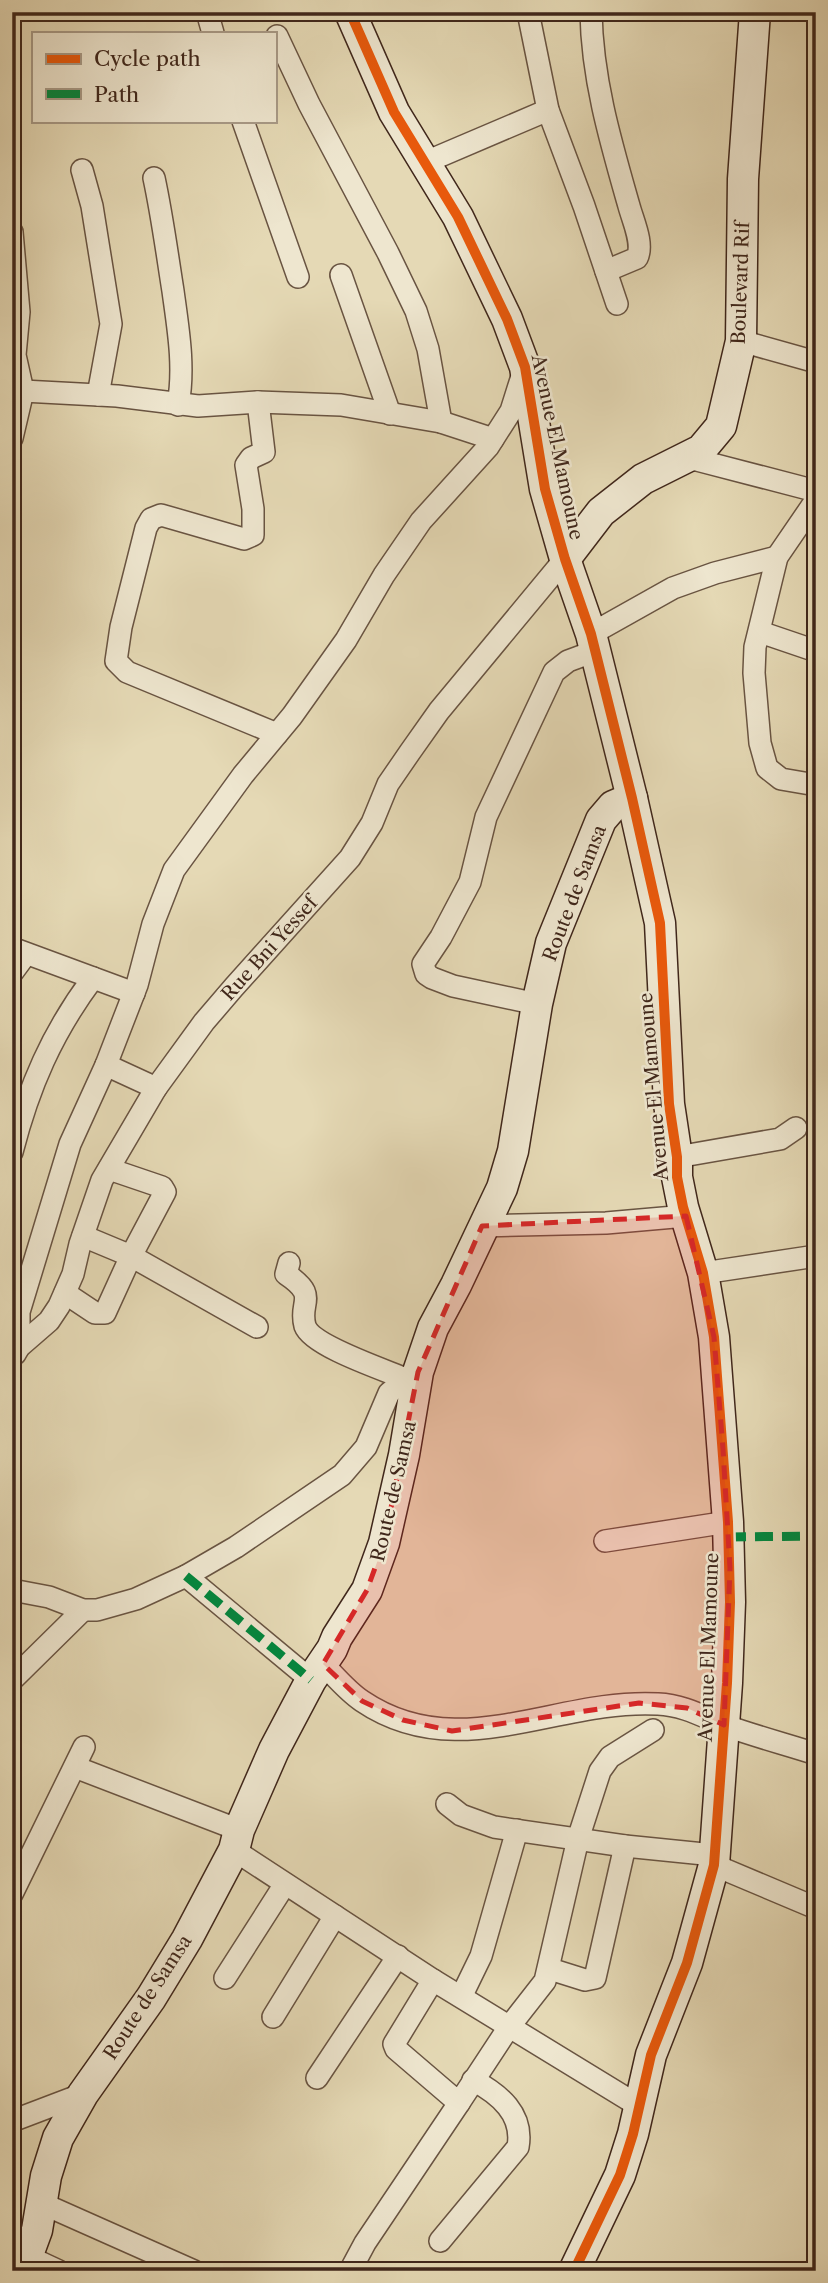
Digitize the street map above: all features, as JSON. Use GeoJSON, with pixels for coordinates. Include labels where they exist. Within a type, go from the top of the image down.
{"type":"FeatureCollection","features":[{"type":"Feature","properties":{"kind":"street"},"geometry":{"type":"LineString","coordinates":[[207,12],[213,32]]}},
{"type":"Feature","properties":{"kind":"street","name":"Avenue El Mamoune"},"geometry":{"type":"LineString","coordinates":[[351,12],[394,112],[458,217],[507,319],[525,367],[545,489],[593,643],[660,923],[668,1104],[677,1157],[677,1177],[703,1273],[714,1337],[728,1522],[730,1602],[714,1860],[697,1933],[651,2055],[620,2175],[574,2271]]}},
{"type":"Feature","properties":{"kind":"street"},"geometry":{"type":"LineString","coordinates":[[528,12],[548,110],[617,304]]}},
{"type":"Feature","properties":{"kind":"street"},"geometry":{"type":"LineString","coordinates":[[591,12],[594,69],[639,244],[636,258],[606,271]]}},
{"type":"Feature","properties":{"kind":"street","name":"Boulevard Rif"},"geometry":{"type":"LineString","coordinates":[[565,559],[601,512],[651,474],[689,458],[709,443],[721,426],[741,341],[743,179],[755,12]]}},
{"type":"Feature","properties":{"kind":"street"},"geometry":{"type":"LineString","coordinates":[[277,36],[416,312],[428,349],[440,422]]}},
{"type":"Feature","properties":{"kind":"street"},"geometry":{"type":"LineString","coordinates":[[426,162],[548,110]]}},
{"type":"Feature","properties":{"kind":"street"},"geometry":{"type":"LineString","coordinates":[[243,122],[298,277]]}},
{"type":"Feature","properties":{"kind":"street"},"geometry":{"type":"LineString","coordinates":[[82,170],[92,206],[111,324],[98,395]]}},
{"type":"Feature","properties":{"kind":"street"},"geometry":{"type":"LineString","coordinates":[[154,178],[163,220],[179,341],[181,380],[178,405]]}},
{"type":"Feature","properties":{"kind":"street"},"geometry":{"type":"LineString","coordinates":[[12,232],[19,312],[15,355],[23,391],[12,438]]}},
{"type":"Feature","properties":{"kind":"street"},"geometry":{"type":"LineString","coordinates":[[341,275],[390,414]]}},
{"type":"Feature","properties":{"kind":"street"},"geometry":{"type":"LineString","coordinates":[[741,341],[816,362]]}},
{"type":"Feature","properties":{"kind":"street"},"geometry":{"type":"LineString","coordinates":[[16,1353],[16,1310],[70,1144],[106,1065],[134,993],[153,924],[174,870],[207,822],[292,716],[346,640],[384,575],[421,521],[494,439],[511,411],[525,367]]}},
{"type":"Feature","properties":{"kind":"street"},"geometry":{"type":"LineString","coordinates":[[23,391],[98,395],[198,406],[258,402],[341,405],[440,422],[494,439]]}},
{"type":"Feature","properties":{"kind":"street"},"geometry":{"type":"LineString","coordinates":[[258,402],[264,452],[251,458],[246,465],[253,509],[253,536],[244,539],[161,516],[149,521],[121,627],[116,661],[127,671],[277,734]]}},
{"type":"Feature","properties":{"kind":"street"},"geometry":{"type":"LineString","coordinates":[[689,458],[816,492]]}},
{"type":"Feature","properties":{"kind":"street"},"geometry":{"type":"LineString","coordinates":[[816,500],[777,557],[755,648],[754,673],[760,743],[765,762],[776,777],[816,785]]}},
{"type":"Feature","properties":{"kind":"street"},"geometry":{"type":"LineString","coordinates":[[537,1004],[441,982],[426,974],[423,964],[441,937],[470,882],[486,817],[554,672],[673,587],[777,557]]}},
{"type":"Feature","properties":{"kind":"street","name":"Rue Bni Yessef"},"geometry":{"type":"LineString","coordinates":[[16,1353],[49,1321],[65,1293],[102,1181],[156,1088],[233,987],[350,858],[373,823],[388,784],[439,711],[565,559]]}},
{"type":"Feature","properties":{"kind":"street"},"geometry":{"type":"LineString","coordinates":[[760,632],[816,650]]}},
{"type":"Feature","properties":{"kind":"street","name":"Route de Samsa"},"geometry":{"type":"LineString","coordinates":[[25,2264],[37,2230],[46,2176],[58,2138],[83,2094],[172,1962],[236,1840],[274,1751],[317,1672],[367,1590],[384,1543],[404,1455],[412,1375],[502,1188],[513,1151],[537,1004],[551,943],[601,820],[613,806],[632,798]]}},
{"type":"Feature","properties":{"kind":"street"},"geometry":{"type":"LineString","coordinates":[[12,973],[19,951],[134,993]]}},
{"type":"Feature","properties":{"kind":"street"},"geometry":{"type":"LineString","coordinates":[[12,1152],[22,1114],[44,1055],[93,978]]}},
{"type":"Feature","properties":{"kind":"street"},"geometry":{"type":"LineString","coordinates":[[106,1065],[156,1088]]}},
{"type":"Feature","properties":{"kind":"street"},"geometry":{"type":"LineString","coordinates":[[677,1157],[780,1139],[796,1128]]}},
{"type":"Feature","properties":{"kind":"street"},"geometry":{"type":"LineString","coordinates":[[65,1293],[95,1313],[105,1313],[131,1256],[166,1191],[162,1187],[109,1169]]}},
{"type":"Feature","properties":{"kind":"street"},"geometry":{"type":"LineString","coordinates":[[482,1226],[606,1223],[686,1216]]}},
{"type":"Feature","properties":{"kind":"street"},"geometry":{"type":"LineString","coordinates":[[83,1236],[131,1256],[257,1327]]}},
{"type":"Feature","properties":{"kind":"street"},"geometry":{"type":"LineString","coordinates":[[703,1273],[816,1256]]}},
{"type":"Feature","properties":{"kind":"street"},"geometry":{"type":"LineString","coordinates":[[289,1263],[286,1274],[299,1284],[306,1297],[305,1326],[309,1332],[329,1347],[412,1375]]}},
{"type":"Feature","properties":{"kind":"street"},"geometry":{"type":"LineString","coordinates":[[16,1310],[49,1321]]}},
{"type":"Feature","properties":{"kind":"street"},"geometry":{"type":"LineString","coordinates":[[12,1590],[49,1597],[83,1610],[97,1610],[127,1603],[187,1576],[236,1547],[342,1475],[366,1447],[390,1394],[412,1375]]}},
{"type":"Feature","properties":{"kind":"street"},"geometry":{"type":"LineString","coordinates":[[605,1541],[728,1522]]}},
{"type":"Feature","properties":{"kind":"street"},"geometry":{"type":"LineString","coordinates":[[187,1576],[317,1672],[362,1701],[403,1720],[452,1731],[507,1726],[569,1711],[639,1703],[687,1708],[724,1725],[816,1754]]}},
{"type":"Feature","properties":{"kind":"street"},"geometry":{"type":"LineString","coordinates":[[12,1680],[83,1610]]}},
{"type":"Feature","properties":{"kind":"street"},"geometry":{"type":"LineString","coordinates":[[350,2271],[365,2243],[473,2080],[545,1981],[550,1969],[556,1931],[578,1839],[600,1771],[610,1757],[653,1730]]}},
{"type":"Feature","properties":{"kind":"street"},"geometry":{"type":"LineString","coordinates":[[12,1894],[84,1747]]}},
{"type":"Feature","properties":{"kind":"street"},"geometry":{"type":"LineString","coordinates":[[75,1766],[236,1840],[285,1884],[433,1980],[462,1995],[509,2027],[639,2106]]}},
{"type":"Feature","properties":{"kind":"street"},"geometry":{"type":"LineString","coordinates":[[447,1804],[461,1815],[478,1822],[714,1860],[816,1908]]}},
{"type":"Feature","properties":{"kind":"street"},"geometry":{"type":"LineString","coordinates":[[462,1995],[481,1956],[517,1830]]}},
{"type":"Feature","properties":{"kind":"street"},"geometry":{"type":"LineString","coordinates":[[550,1969],[585,1980],[595,1978],[625,1846]]}},
{"type":"Feature","properties":{"kind":"street"},"geometry":{"type":"LineString","coordinates":[[225,1978],[285,1884]]}},
{"type":"Feature","properties":{"kind":"street"},"geometry":{"type":"LineString","coordinates":[[273,2017],[335,1916]]}},
{"type":"Feature","properties":{"kind":"street"},"geometry":{"type":"LineString","coordinates":[[317,2078],[398,1956]]}},
{"type":"Feature","properties":{"kind":"street"},"geometry":{"type":"LineString","coordinates":[[433,1980],[394,2044],[458,2103]]}},
{"type":"Feature","properties":{"kind":"street"},"geometry":{"type":"LineString","coordinates":[[440,2241],[518,2147],[519,2131],[510,2109],[497,2094],[473,2080]]}},
{"type":"Feature","properties":{"kind":"street"},"geometry":{"type":"LineString","coordinates":[[12,2121],[83,2094]]}},
{"type":"Feature","properties":{"kind":"street"},"geometry":{"type":"LineString","coordinates":[[41,2203],[194,2271]]}},
{"type":"Feature","properties":{"kind":"street"},"geometry":{"type":"LineString","coordinates":[[25,2264],[59,2271]]}},
{"type":"Feature","properties":{"kind":"highlighted area"},"geometry":{"type":"Polygon","coordinates":[[[686,1216],[714,1337],[723,1449],[730,1568],[724,1725],[687,1708],[639,1703],[452,1731],[403,1720],[362,1701],[323,1664],[367,1590],[384,1543],[418,1372],[482,1226],[686,1216]]]}},
{"type":"Feature","properties":{"kind":"marked path"},"geometry":{"type":"LineString","coordinates":[[728,1537],[816,1536]]}},
{"type":"Feature","properties":{"kind":"marked path"},"geometry":{"type":"LineString","coordinates":[[186,1576],[311,1680]]}},
{"type":"Feature","properties":{"kind":"cycle path"},"geometry":{"type":"LineString","coordinates":[[350,12],[394,112],[458,217],[507,319],[525,367],[545,489],[565,559],[591,634],[660,923],[669,1104],[677,1157],[677,1177],[703,1273],[714,1337],[728,1522],[730,1602],[714,1865],[687,1963],[651,2055],[633,2134],[620,2175],[574,2271]]}}]}
